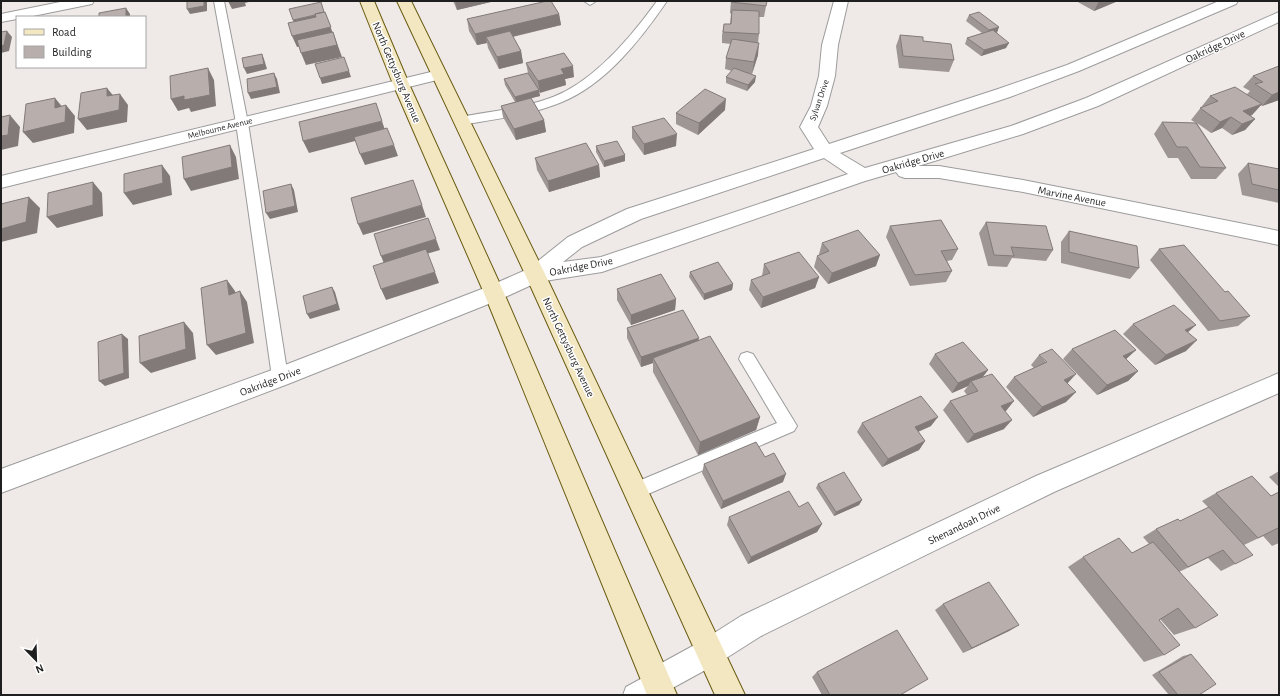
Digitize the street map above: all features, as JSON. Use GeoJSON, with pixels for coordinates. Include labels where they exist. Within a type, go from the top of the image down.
{"type":"FeatureCollection","features":[{"type":"Feature","properties":{"kind":"main road","name":"North Gettysburg Avenue"},"geometry":{"type":"LineString","coordinates":[[367,1],[401,84],[494,293],[659,688]]}},
{"type":"Feature","properties":{"kind":"main road","name":"North Gettysburg Avenue"},"geometry":{"type":"LineString","coordinates":[[404,1],[535,274],[730,695]]}},
{"type":"Feature","properties":{"kind":"street"},"geometry":{"type":"LineString","coordinates":[[1,18],[87,1]]}},
{"type":"Feature","properties":{"kind":"street","name":"Sylvan Drive"},"geometry":{"type":"LineString","coordinates":[[841,1],[830,45],[827,76],[818,106],[809,128],[825,151],[863,175]]}},
{"type":"Feature","properties":{"kind":"street","name":"Oakridge Drive"},"geometry":{"type":"LineString","coordinates":[[1,481],[280,377],[494,293],[535,274],[575,242],[634,214],[1004,93],[1073,68],[1231,1]]}},
{"type":"Feature","properties":{"kind":"street","name":"Oakridge Drive"},"geometry":{"type":"LineString","coordinates":[[535,274],[602,264],[863,175],[1017,130],[1092,102],[1171,67],[1279,16]]}},
{"type":"Feature","properties":{"kind":"street","name":"Melbourne Avenue"},"geometry":{"type":"LineString","coordinates":[[1,182],[439,75]]}},
{"type":"Feature","properties":{"kind":"street","name":"Marvine Avenue"},"geometry":{"type":"LineString","coordinates":[[863,175],[905,172],[939,172],[1023,186],[1279,238]]}},
{"type":"Feature","properties":{"kind":"street","name":"Shenandoah Drive"},"geometry":{"type":"LineString","coordinates":[[659,688],[710,652],[751,626],[1038,488],[1279,383]]}},
{"type":"Feature","properties":{"kind":"lane"},"geometry":{"type":"LineString","coordinates":[[219,1],[242,123],[280,377]]}},
{"type":"Feature","properties":{"kind":"lane"},"geometry":{"type":"LineString","coordinates":[[462,121],[547,104],[569,95],[611,61],[632,39],[662,1]]}},
{"type":"Feature","properties":{"kind":"lane"},"geometry":{"type":"LineString","coordinates":[[635,491],[788,426],[747,359]]}},
{"type":"Feature","properties":{"kind":"lane"},"geometry":{"type":"LineString","coordinates":[[634,695],[659,688]]}},
{"type":"Feature","properties":{"kind":"building"},"geometry":{"type":"Polygon","coordinates":[[[187,1],[204,1],[204,6],[187,9],[187,1]]]}},
{"type":"Feature","properties":{"kind":"building"},"geometry":{"type":"Polygon","coordinates":[[[551,1],[559,14],[475,34],[467,19],[551,1]]]}},
{"type":"Feature","properties":{"kind":"building"},"geometry":{"type":"Polygon","coordinates":[[[731,1],[767,1],[766,6],[731,1]]]}},
{"type":"Feature","properties":{"kind":"building"},"geometry":{"type":"Polygon","coordinates":[[[321,2],[324,12],[293,20],[289,9],[321,2]]]}},
{"type":"Feature","properties":{"kind":"building"},"geometry":{"type":"Polygon","coordinates":[[[126,8],[126,16],[99,16],[99,13],[126,8]]]}},
{"type":"Feature","properties":{"kind":"building"},"geometry":{"type":"Polygon","coordinates":[[[732,10],[759,11],[759,34],[723,32],[724,24],[731,24],[732,10]]]}},
{"type":"Feature","properties":{"kind":"building"},"geometry":{"type":"Polygon","coordinates":[[[325,12],[331,27],[292,36],[288,23],[316,17],[315,14],[325,12]]]}},
{"type":"Feature","properties":{"kind":"building"},"geometry":{"type":"Polygon","coordinates":[[[979,12],[999,27],[989,30],[969,15],[979,12]]]}},
{"type":"Feature","properties":{"kind":"building"},"geometry":{"type":"Polygon","coordinates":[[[993,30],[1009,43],[984,50],[967,38],[993,30]]]}},
{"type":"Feature","properties":{"kind":"building"},"geometry":{"type":"Polygon","coordinates":[[[7,31],[4,45],[1,46],[1,32],[7,31]]]}},
{"type":"Feature","properties":{"kind":"building"},"geometry":{"type":"Polygon","coordinates":[[[510,31],[521,51],[497,57],[486,37],[510,31]]]}},
{"type":"Feature","properties":{"kind":"building"},"geometry":{"type":"Polygon","coordinates":[[[333,32],[337,45],[301,53],[297,40],[333,32]]]}},
{"type":"Feature","properties":{"kind":"building"},"geometry":{"type":"Polygon","coordinates":[[[900,35],[923,37],[923,41],[951,44],[954,60],[903,56],[900,35]]]}},
{"type":"Feature","properties":{"kind":"building"},"geometry":{"type":"Polygon","coordinates":[[[732,39],[759,43],[754,62],[726,58],[732,39]]]}},
{"type":"Feature","properties":{"kind":"building"},"geometry":{"type":"Polygon","coordinates":[[[564,53],[573,66],[561,69],[564,74],[538,81],[526,63],[564,53]]]}},
{"type":"Feature","properties":{"kind":"building"},"geometry":{"type":"Polygon","coordinates":[[[262,54],[264,64],[244,68],[242,58],[262,54]]]}},
{"type":"Feature","properties":{"kind":"building"},"geometry":{"type":"Polygon","coordinates":[[[344,57],[349,71],[320,78],[315,64],[344,57]]]}},
{"type":"Feature","properties":{"kind":"building"},"geometry":{"type":"Polygon","coordinates":[[[1279,66],[1279,92],[1272,95],[1255,84],[1263,82],[1253,76],[1279,66]]]}},
{"type":"Feature","properties":{"kind":"building"},"geometry":{"type":"Polygon","coordinates":[[[208,68],[210,95],[184,100],[184,96],[171,99],[170,76],[208,68]]]}},
{"type":"Feature","properties":{"kind":"building"},"geometry":{"type":"Polygon","coordinates":[[[734,68],[756,76],[748,85],[726,77],[734,68]]]}},
{"type":"Feature","properties":{"kind":"building"},"geometry":{"type":"Polygon","coordinates":[[[274,73],[277,87],[248,93],[247,79],[274,73]]]}},
{"type":"Feature","properties":{"kind":"building"},"geometry":{"type":"Polygon","coordinates":[[[528,73],[539,90],[515,97],[504,79],[528,73]]]}},
{"type":"Feature","properties":{"kind":"building"},"geometry":{"type":"Polygon","coordinates":[[[1235,87],[1262,104],[1243,111],[1255,119],[1242,124],[1231,117],[1220,122],[1200,108],[1218,101],[1210,96],[1235,87]]]}},
{"type":"Feature","properties":{"kind":"building"},"geometry":{"type":"Polygon","coordinates":[[[107,88],[107,96],[120,94],[119,110],[78,119],[81,93],[107,88]]]}},
{"type":"Feature","properties":{"kind":"building"},"geometry":{"type":"Polygon","coordinates":[[[705,89],[726,99],[699,123],[676,113],[705,89]]]}},
{"type":"Feature","properties":{"kind":"building"},"geometry":{"type":"Polygon","coordinates":[[[55,98],[55,108],[66,105],[65,122],[23,132],[26,104],[55,98]]]}},
{"type":"Feature","properties":{"kind":"building"},"geometry":{"type":"Polygon","coordinates":[[[531,98],[544,120],[514,129],[501,106],[531,98]]]}},
{"type":"Feature","properties":{"kind":"building"},"geometry":{"type":"Polygon","coordinates":[[[376,103],[382,121],[303,141],[299,122],[376,103]]]}},
{"type":"Feature","properties":{"kind":"building"},"geometry":{"type":"Polygon","coordinates":[[[10,115],[8,135],[1,136],[1,117],[10,115]]]}},
{"type":"Feature","properties":{"kind":"building"},"geometry":{"type":"Polygon","coordinates":[[[664,118],[677,134],[644,144],[632,127],[664,118]]]}},
{"type":"Feature","properties":{"kind":"building"},"geometry":{"type":"Polygon","coordinates":[[[1162,122],[1196,123],[1226,168],[1200,167],[1187,147],[1177,147],[1162,122]]]}},
{"type":"Feature","properties":{"kind":"building"},"geometry":{"type":"Polygon","coordinates":[[[387,128],[394,145],[360,154],[354,137],[387,128]]]}},
{"type":"Feature","properties":{"kind":"building"},"geometry":{"type":"Polygon","coordinates":[[[617,141],[625,155],[604,161],[596,146],[617,141]]]}},
{"type":"Feature","properties":{"kind":"building"},"geometry":{"type":"Polygon","coordinates":[[[586,143],[599,165],[548,181],[535,158],[586,143]]]}},
{"type":"Feature","properties":{"kind":"building"},"geometry":{"type":"Polygon","coordinates":[[[230,145],[232,167],[184,179],[182,157],[230,145]]]}},
{"type":"Feature","properties":{"kind":"building"},"geometry":{"type":"Polygon","coordinates":[[[1248,163],[1279,169],[1279,190],[1252,184],[1248,163]]]}},
{"type":"Feature","properties":{"kind":"building"},"geometry":{"type":"Polygon","coordinates":[[[162,165],[163,183],[124,193],[124,174],[162,165]]]}},
{"type":"Feature","properties":{"kind":"building"},"geometry":{"type":"Polygon","coordinates":[[[413,180],[422,205],[358,224],[351,198],[413,180]]]}},
{"type":"Feature","properties":{"kind":"building"},"geometry":{"type":"Polygon","coordinates":[[[93,182],[93,205],[47,217],[48,193],[93,182]]]}},
{"type":"Feature","properties":{"kind":"building"},"geometry":{"type":"Polygon","coordinates":[[[291,184],[295,206],[266,213],[263,191],[291,184]]]}},
{"type":"Feature","properties":{"kind":"building"},"geometry":{"type":"Polygon","coordinates":[[[29,197],[26,222],[1,229],[1,204],[29,197]]]}},
{"type":"Feature","properties":{"kind":"building"},"geometry":{"type":"Polygon","coordinates":[[[428,218],[436,239],[381,256],[374,234],[428,218]]]}},
{"type":"Feature","properties":{"kind":"building"},"geometry":{"type":"Polygon","coordinates":[[[941,220],[958,249],[941,251],[952,271],[915,275],[890,226],[941,220]]]}},
{"type":"Feature","properties":{"kind":"building"},"geometry":{"type":"Polygon","coordinates":[[[986,222],[1046,226],[1053,250],[1011,247],[1014,256],[994,255],[986,222]]]}},
{"type":"Feature","properties":{"kind":"building"},"geometry":{"type":"Polygon","coordinates":[[[858,230],[880,255],[832,273],[817,256],[829,251],[822,243],[858,230]]]}},
{"type":"Feature","properties":{"kind":"building"},"geometry":{"type":"Polygon","coordinates":[[[1069,231],[1137,246],[1139,268],[1069,252],[1069,231]]]}},
{"type":"Feature","properties":{"kind":"building"},"geometry":{"type":"Polygon","coordinates":[[[1184,245],[1225,292],[1228,291],[1250,316],[1220,321],[1159,249],[1184,245]]]}},
{"type":"Feature","properties":{"kind":"building"},"geometry":{"type":"Polygon","coordinates":[[[426,249],[435,272],[381,289],[373,266],[426,249]]]}},
{"type":"Feature","properties":{"kind":"building"},"geometry":{"type":"Polygon","coordinates":[[[799,252],[819,277],[763,297],[751,280],[770,273],[764,264],[799,252]]]}},
{"type":"Feature","properties":{"kind":"building"},"geometry":{"type":"Polygon","coordinates":[[[718,262],[733,284],[704,294],[690,272],[718,262]]]}},
{"type":"Feature","properties":{"kind":"building"},"geometry":{"type":"Polygon","coordinates":[[[661,274],[676,299],[631,315],[617,289],[661,274]]]}},
{"type":"Feature","properties":{"kind":"building"},"geometry":{"type":"Polygon","coordinates":[[[227,280],[229,295],[240,291],[246,333],[207,345],[201,288],[227,280]]]}},
{"type":"Feature","properties":{"kind":"building"},"geometry":{"type":"Polygon","coordinates":[[[332,287],[337,304],[307,314],[303,296],[332,287]]]}},
{"type":"Feature","properties":{"kind":"building"},"geometry":{"type":"Polygon","coordinates":[[[1174,305],[1196,325],[1185,330],[1197,340],[1166,355],[1133,324],[1174,305]]]}},
{"type":"Feature","properties":{"kind":"building"},"geometry":{"type":"Polygon","coordinates":[[[683,310],[699,338],[641,357],[627,328],[683,310]]]}},
{"type":"Feature","properties":{"kind":"building"},"geometry":{"type":"Polygon","coordinates":[[[184,322],[186,349],[140,363],[139,336],[184,322]]]}},
{"type":"Feature","properties":{"kind":"building"},"geometry":{"type":"Polygon","coordinates":[[[1115,330],[1136,350],[1123,356],[1138,371],[1107,385],[1072,349],[1115,330]]]}},
{"type":"Feature","properties":{"kind":"building"},"geometry":{"type":"Polygon","coordinates":[[[122,334],[124,373],[99,381],[98,342],[122,334]]]}},
{"type":"Feature","properties":{"kind":"building"},"geometry":{"type":"Polygon","coordinates":[[[710,336],[760,417],[700,442],[653,358],[710,336]]]}},
{"type":"Feature","properties":{"kind":"building"},"geometry":{"type":"Polygon","coordinates":[[[963,342],[988,370],[958,383],[935,354],[963,342]]]}},
{"type":"Feature","properties":{"kind":"building"},"geometry":{"type":"Polygon","coordinates":[[[1052,349],[1076,374],[1064,380],[1076,392],[1042,407],[1014,377],[1047,362],[1039,355],[1052,349]]]}},
{"type":"Feature","properties":{"kind":"building"},"geometry":{"type":"Polygon","coordinates":[[[992,374],[1014,401],[1001,406],[1012,420],[974,434],[950,401],[978,391],[971,381],[992,374]]]}},
{"type":"Feature","properties":{"kind":"building"},"geometry":{"type":"Polygon","coordinates":[[[921,396],[938,417],[915,427],[925,441],[888,459],[862,423],[921,396]]]}},
{"type":"Feature","properties":{"kind":"building"},"geometry":{"type":"Polygon","coordinates":[[[756,442],[765,457],[774,453],[786,474],[723,501],[704,464],[756,442]]]}},
{"type":"Feature","properties":{"kind":"building"},"geometry":{"type":"Polygon","coordinates":[[[844,472],[862,500],[836,512],[818,484],[844,472]]]}},
{"type":"Feature","properties":{"kind":"building"},"geometry":{"type":"Polygon","coordinates":[[[1252,476],[1271,496],[1279,492],[1279,529],[1278,528],[1258,538],[1216,493],[1252,476]]]}},
{"type":"Feature","properties":{"kind":"building"},"geometry":{"type":"Polygon","coordinates":[[[789,491],[799,507],[808,502],[822,524],[751,557],[729,517],[789,491]]]}},
{"type":"Feature","properties":{"kind":"building"},"geometry":{"type":"Polygon","coordinates":[[[1209,507],[1253,555],[1235,564],[1223,550],[1188,567],[1156,529],[1178,519],[1180,521],[1209,507]]]}},
{"type":"Feature","properties":{"kind":"building"},"geometry":{"type":"Polygon","coordinates":[[[1119,538],[1132,553],[1153,542],[1218,615],[1195,628],[1178,608],[1159,620],[1180,645],[1164,655],[1083,557],[1119,538]]]}},
{"type":"Feature","properties":{"kind":"building"},"geometry":{"type":"Polygon","coordinates":[[[989,582],[1019,625],[972,648],[943,604],[989,582]]]}},
{"type":"Feature","properties":{"kind":"building"},"geometry":{"type":"Polygon","coordinates":[[[897,630],[928,679],[900,695],[830,695],[817,672],[897,630]]]}},
{"type":"Feature","properties":{"kind":"building"},"geometry":{"type":"Polygon","coordinates":[[[1191,654],[1216,684],[1199,695],[1178,695],[1159,672],[1191,654]]]}}]}
